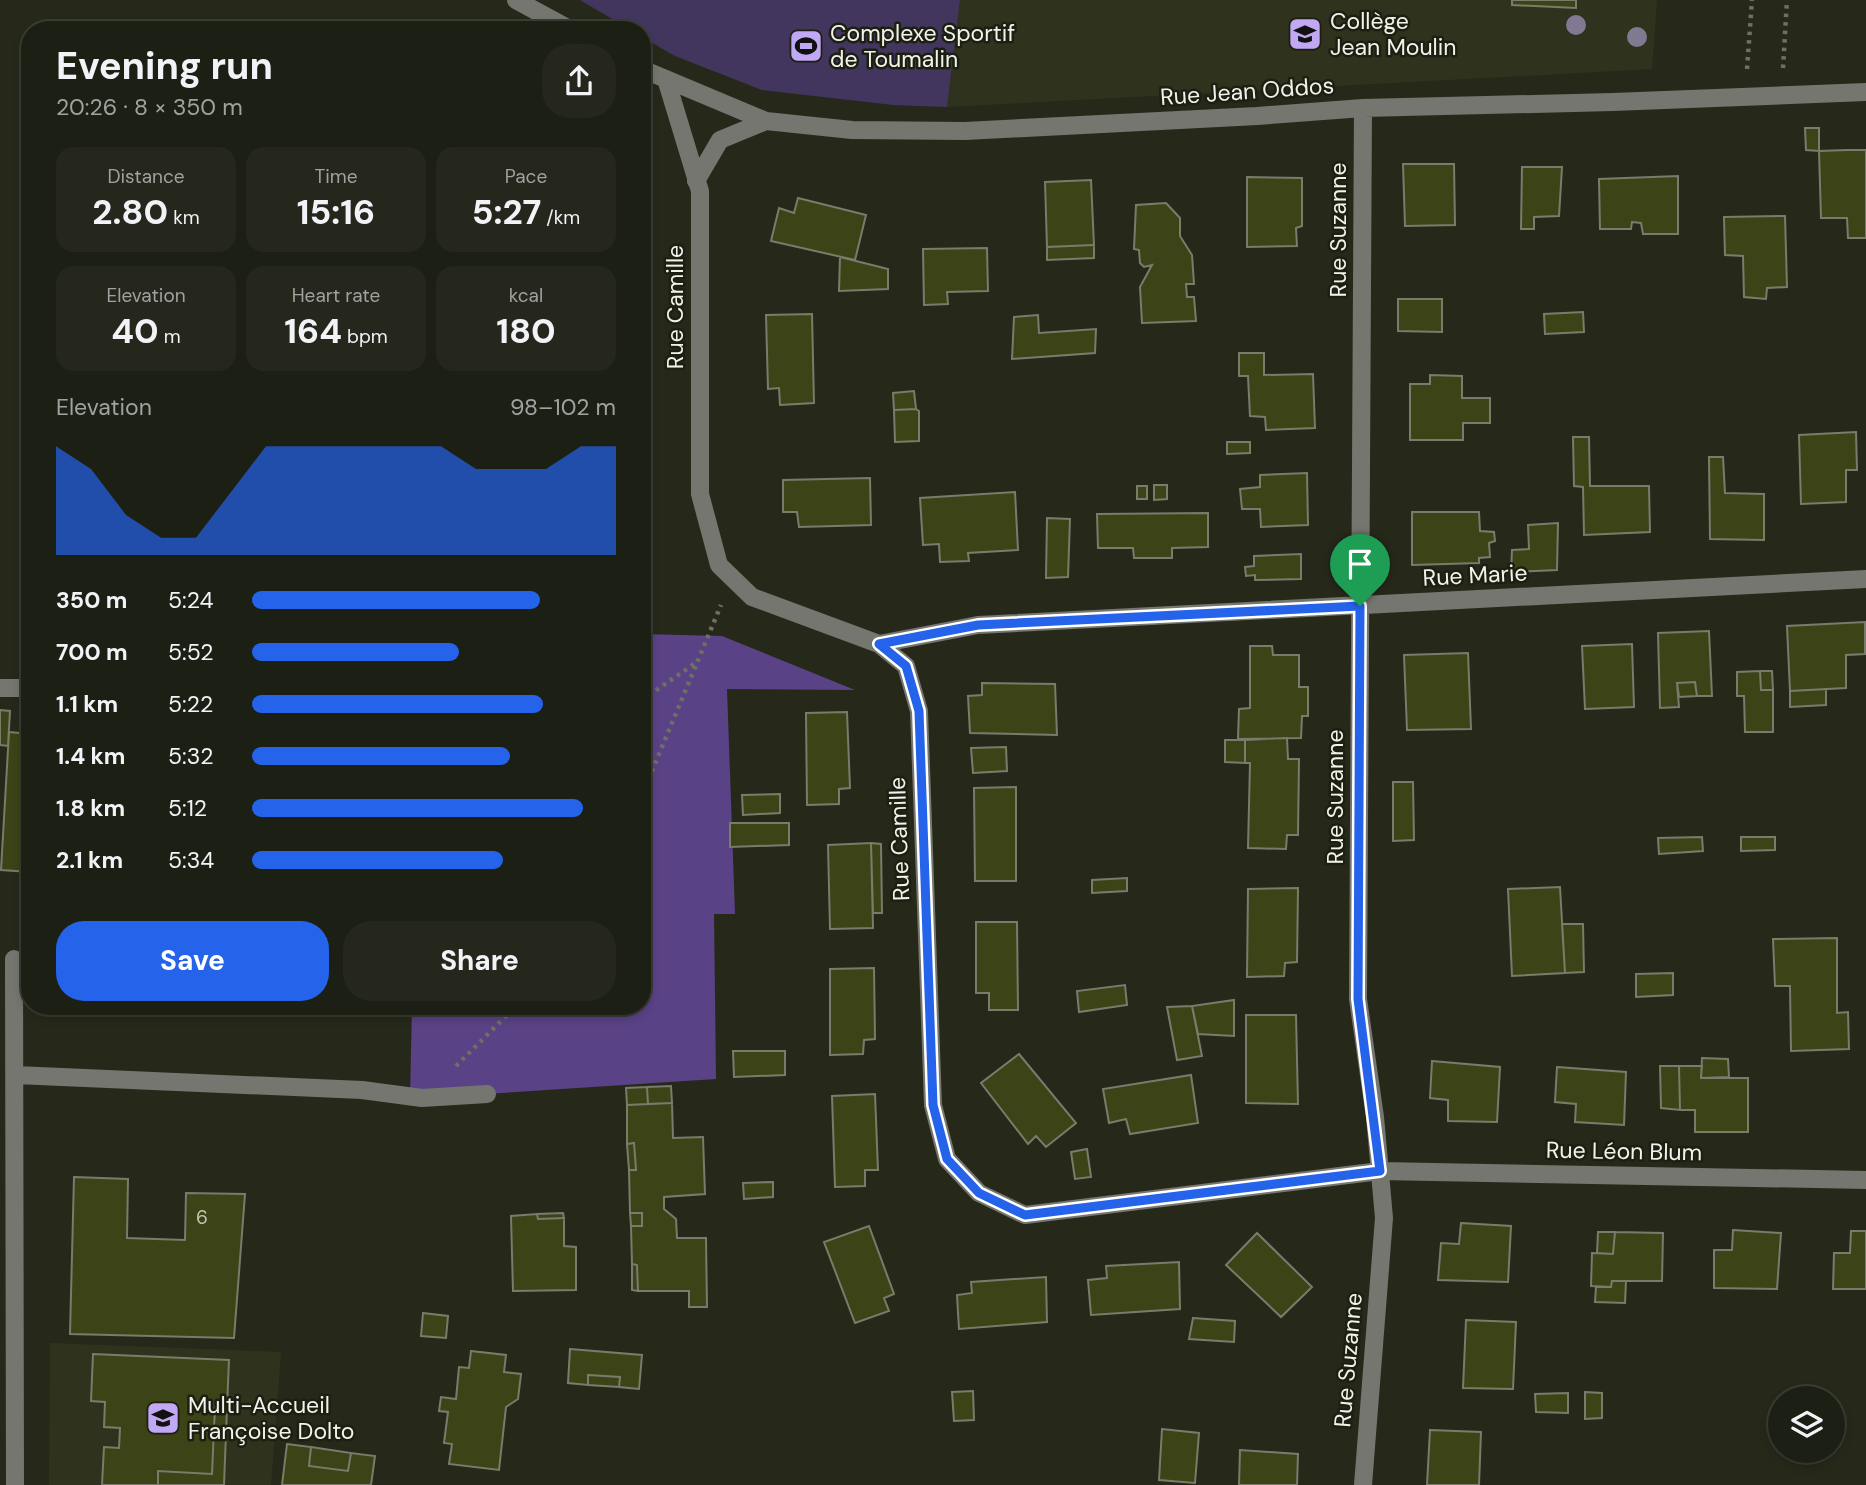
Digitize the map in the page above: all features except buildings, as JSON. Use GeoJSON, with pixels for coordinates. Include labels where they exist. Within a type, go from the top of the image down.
{"type":"FeatureCollection","features":[{"type":"Feature","properties":{"kind":"street"},"geometry":{"type":"LineString","coordinates":[[516,0],[554,21]]}},
{"type":"Feature","properties":{"kind":"street","name":"Rue Jean Oddos"},"geometry":{"type":"LineString","coordinates":[[651,73],[766,121],[852,130],[965,131],[1257,116],[1363,107],[1613,102],[1866,92]]}},
{"type":"Feature","properties":{"kind":"street","name":"Rue Camille"},"geometry":{"type":"LineString","coordinates":[[666,79],[700,191],[700,494],[719,565],[752,597],[879,644],[906,666],[919,711],[933,1105],[947,1159],[979,1193],[1025,1215],[1380,1171]]}},
{"type":"Feature","properties":{"kind":"street","name":"Rue Suzanne"},"geometry":{"type":"LineString","coordinates":[[1363,107],[1358,999],[1384,1218],[1363,1485]]}},
{"type":"Feature","properties":{"kind":"street"},"geometry":{"type":"LineString","coordinates":[[696,181],[720,140],[766,121]]}},
{"type":"Feature","properties":{"kind":"street","name":"Rue Marie"},"geometry":{"type":"LineString","coordinates":[[879,644],[978,625],[1866,579]]}},
{"type":"Feature","properties":{"kind":"street"},"geometry":{"type":"LineString","coordinates":[[0,688],[21,688]]}},
{"type":"Feature","properties":{"kind":"street"},"geometry":{"type":"LineString","coordinates":[[14,959],[15,1485]]}},
{"type":"Feature","properties":{"kind":"street"},"geometry":{"type":"LineString","coordinates":[[16,1075],[362,1090],[422,1098],[487,1094]]}},
{"type":"Feature","properties":{"kind":"street","name":"Rue Léon Blum"},"geometry":{"type":"LineString","coordinates":[[1380,1171],[1866,1180]]}},
{"type":"Feature","properties":{"kind":"path"},"geometry":{"type":"LineString","coordinates":[[1747,73],[1752,0]]}},
{"type":"Feature","properties":{"kind":"path"},"geometry":{"type":"LineString","coordinates":[[1783,72],[1787,0]]}},
{"type":"Feature","properties":{"kind":"path"},"geometry":{"type":"LineString","coordinates":[[651,774],[733,578]]}},
{"type":"Feature","properties":{"kind":"path"},"geometry":{"type":"LineString","coordinates":[[651,694],[698,662]]}},
{"type":"Feature","properties":{"kind":"path"},"geometry":{"type":"LineString","coordinates":[[422,1098],[507,1015]]}},
{"type":"Feature","properties":{"kind":"shaded area","name":"Complexe Sportif de Toumalin"},"geometry":{"type":"Polygon","coordinates":[[[580,0],[960,0],[947,107],[893,105],[762,90],[675,56],[651,42],[651,21],[616,21],[580,0]]]}},
{"type":"Feature","properties":{"kind":"shaded area","name":"Collège Jean Moulin"},"geometry":{"type":"Polygon","coordinates":[[[960,0],[1657,0],[1652,69],[947,107],[960,0]]]}},
{"type":"Feature","properties":{"kind":"shaded area"},"geometry":{"type":"Polygon","coordinates":[[[651,634],[722,636],[855,690],[727,689],[735,914],[714,914],[716,1079],[410,1099],[412,1015],[651,1015],[651,634]]]}},
{"type":"Feature","properties":{"kind":"shaded area","name":"Multi-Accueil Françoise Dolto"},"geometry":{"type":"Polygon","coordinates":[[[50,1343],[281,1352],[271,1485],[49,1485],[50,1343]]]}},
{"type":"Feature","properties":{"kind":"place","name":"Collège Jean Moulin"},"geometry":{"type":"Point","coordinates":[1305,34]}},
{"type":"Feature","properties":{"kind":"place","name":"Complexe Sportif de Toumalin"},"geometry":{"type":"Point","coordinates":[806,46]}},
{"type":"Feature","properties":{"kind":"place","name":"Multi-Accueil Françoise Dolto"},"geometry":{"type":"Point","coordinates":[163,1418]}},
{"type":"Feature","properties":{"kind":"route"},"geometry":{"type":"LineString","coordinates":[[1360,606],[1358,999],[1380,1171],[1025,1215],[979,1193],[947,1159],[933,1105],[919,711],[906,666],[879,644],[978,625],[1360,606]]}}]}
